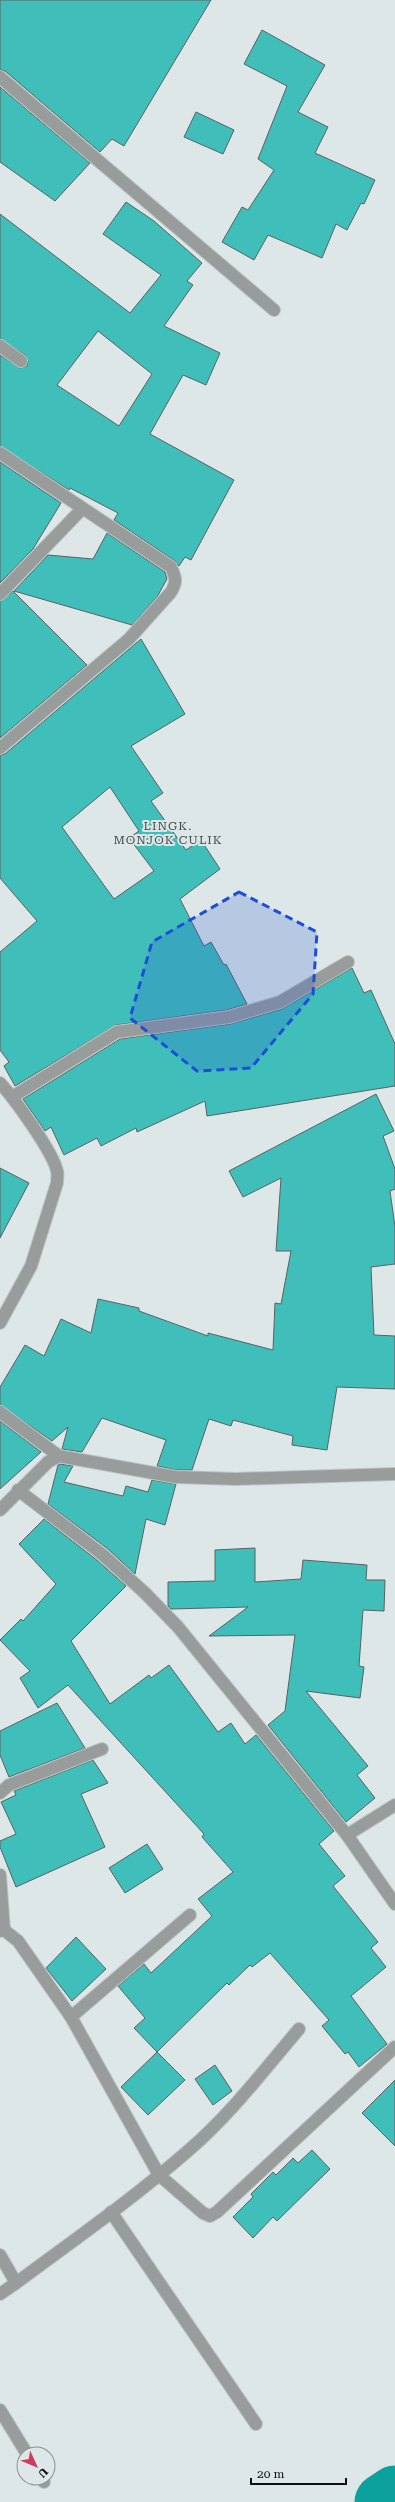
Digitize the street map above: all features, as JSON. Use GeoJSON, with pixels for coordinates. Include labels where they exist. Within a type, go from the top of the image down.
{"type":"FeatureCollection","features":[{"type":"Feature","properties":{"kind":"street"},"geometry":{"type":"LineString","coordinates":[[0,77],[274,310]]}},
{"type":"Feature","properties":{"kind":"street"},"geometry":{"type":"LineString","coordinates":[[0,346],[21,361]]}},
{"type":"Feature","properties":{"kind":"street"},"geometry":{"type":"LineString","coordinates":[[0,453],[171,567],[176,578],[176,583],[129,639],[0,748]]}},
{"type":"Feature","properties":{"kind":"street"},"geometry":{"type":"LineString","coordinates":[[0,594],[82,509]]}},
{"type":"Feature","properties":{"kind":"street"},"geometry":{"type":"LineString","coordinates":[[12,1096],[117,1032],[229,1017],[280,1002],[348,962]]}},
{"type":"Feature","properties":{"kind":"street"},"geometry":{"type":"LineString","coordinates":[[0,1083],[12,1096],[52,1158],[58,1171],[57,1183],[31,1266],[0,1323]]}},
{"type":"Feature","properties":{"kind":"street"},"geometry":{"type":"LineString","coordinates":[[0,1412],[59,1456],[176,1477],[236,1478],[395,1474]]}},
{"type":"Feature","properties":{"kind":"street"},"geometry":{"type":"LineString","coordinates":[[0,1510],[18,1490],[48,1462],[59,1456]]}},
{"type":"Feature","properties":{"kind":"street"},"geometry":{"type":"LineString","coordinates":[[18,1490],[103,1555],[145,1593],[178,1627],[348,1835],[395,1904]]}},
{"type":"Feature","properties":{"kind":"street"},"geometry":{"type":"LineString","coordinates":[[0,1793],[9,1786],[102,1749]]}},
{"type":"Feature","properties":{"kind":"street"},"geometry":{"type":"LineString","coordinates":[[348,1835],[395,1805]]}},
{"type":"Feature","properties":{"kind":"street"},"geometry":{"type":"LineString","coordinates":[[0,1875],[2,1930],[21,1946],[70,2017],[159,2175],[203,2213],[210,2216],[216,2212],[395,2047]]}},
{"type":"Feature","properties":{"kind":"street"},"geometry":{"type":"LineString","coordinates":[[70,2017],[190,1915]]}},
{"type":"Feature","properties":{"kind":"street"},"geometry":{"type":"LineString","coordinates":[[0,2294],[111,2212],[190,2150],[233,2105],[299,2029]]}},
{"type":"Feature","properties":{"kind":"street"},"geometry":{"type":"LineString","coordinates":[[111,2212],[256,2424]]}},
{"type":"Feature","properties":{"kind":"street"},"geometry":{"type":"LineString","coordinates":[[0,2255],[16,2283]]}},
{"type":"Feature","properties":{"kind":"street"},"geometry":{"type":"LineString","coordinates":[[0,2410],[22,2446]]}},
{"type":"Feature","properties":{"kind":"highlighted area"},"geometry":{"type":"Polygon","coordinates":[[[239,892],[317,932],[313,994],[251,1068],[197,1071],[130,1018],[152,942],[239,892]]]}},
{"type":"Feature","properties":{"kind":"building"},"geometry":{"type":"Polygon","coordinates":[[[0,0],[211,0],[124,146],[112,139],[100,152],[5,71],[0,70],[0,0]]]}},
{"type":"Feature","properties":{"kind":"building"},"geometry":{"type":"Polygon","coordinates":[[[262,30],[325,65],[298,112],[328,127],[315,153],[375,180],[364,204],[361,203],[347,230],[336,224],[322,258],[268,235],[254,260],[222,242],[242,207],[248,210],[274,170],[258,159],[287,86],[244,64],[262,30]]]}},
{"type":"Feature","properties":{"kind":"building"},"geometry":{"type":"Polygon","coordinates":[[[0,87],[90,163],[55,201],[0,162],[0,87]]]}},
{"type":"Feature","properties":{"kind":"building"},"geometry":{"type":"Polygon","coordinates":[[[196,112],[234,130],[223,154],[184,137],[196,112]]]}},
{"type":"Feature","properties":{"kind":"building"},"geometry":{"type":"Polygon","coordinates":[[[126,202],[154,221],[202,263],[187,281],[193,285],[164,326],[220,353],[206,385],[183,375],[150,434],[234,480],[191,560],[185,557],[179,566],[175,561],[114,520],[118,513],[70,488],[69,490],[0,446],[0,355],[20,368],[27,366],[28,361],[25,355],[0,339],[0,214],[130,313],[161,275],[103,234],[126,202]],[[98,331],[57,385],[119,426],[152,374],[98,331]]]}},
{"type":"Feature","properties":{"kind":"building"},"geometry":{"type":"Polygon","coordinates":[[[0,462],[61,503],[33,549],[0,583],[0,462]]]}},
{"type":"Feature","properties":{"kind":"building"},"geometry":{"type":"Polygon","coordinates":[[[107,533],[165,572],[167,579],[157,597],[132,625],[14,591],[48,555],[93,559],[107,533]]]}},
{"type":"Feature","properties":{"kind":"building"},"geometry":{"type":"Polygon","coordinates":[[[13,591],[87,665],[0,738],[0,601],[13,591]]]}},
{"type":"Feature","properties":{"kind":"building"},"geometry":{"type":"Polygon","coordinates":[[[141,639],[185,714],[131,746],[163,793],[151,801],[186,850],[201,840],[220,869],[180,899],[204,946],[211,942],[224,965],[226,964],[247,1004],[227,1010],[116,1025],[15,1086],[4,1066],[9,1062],[0,1050],[0,952],[37,921],[0,878],[0,755],[5,754],[141,639]],[[110,787],[62,827],[114,899],[154,871],[129,838],[139,831],[110,787]]]}},
{"type":"Feature","properties":{"kind":"building"},"geometry":{"type":"Polygon","coordinates":[[[352,968],[364,993],[371,990],[395,1044],[395,1086],[207,1116],[205,1101],[137,1132],[136,1128],[101,1146],[97,1138],[64,1155],[51,1127],[45,1131],[23,1099],[120,1039],[230,1024],[282,1009],[352,968]]]}},
{"type":"Feature","properties":{"kind":"building"},"geometry":{"type":"Polygon","coordinates":[[[376,1094],[394,1131],[383,1136],[395,1169],[395,1189],[390,1191],[395,1227],[395,1264],[371,1267],[374,1335],[395,1336],[395,1389],[337,1387],[327,1450],[292,1445],[293,1436],[233,1420],[231,1426],[209,1419],[192,1470],[177,1470],[157,1466],[166,1440],[102,1418],[82,1452],[62,1449],[68,1427],[52,1441],[0,1405],[0,1387],[25,1345],[44,1356],[61,1319],[91,1333],[98,1299],[139,1308],[139,1311],[208,1336],[208,1333],[273,1350],[275,1303],[281,1304],[291,1251],[276,1251],[281,1178],[243,1197],[229,1171],[376,1094]]]}},
{"type":"Feature","properties":{"kind":"building"},"geometry":{"type":"Polygon","coordinates":[[[0,1168],[29,1183],[0,1238],[0,1168]]]}},
{"type":"Feature","properties":{"kind":"building"},"geometry":{"type":"Polygon","coordinates":[[[0,1421],[41,1452],[0,1489],[0,1421]]]}},
{"type":"Feature","properties":{"kind":"building"},"geometry":{"type":"Polygon","coordinates":[[[58,1465],[73,1466],[64,1482],[123,1496],[126,1486],[148,1492],[152,1480],[176,1484],[165,1525],[146,1519],[135,1574],[108,1549],[48,1504],[58,1465]]]}},
{"type":"Feature","properties":{"kind":"building"},"geometry":{"type":"Polygon","coordinates":[[[44,1519],[98,1561],[126,1586],[71,1641],[110,1704],[149,1675],[151,1678],[169,1665],[218,1732],[231,1723],[245,1744],[256,1735],[334,1831],[319,1844],[345,1876],[333,1886],[378,1942],[371,1948],[386,1967],[351,1996],[387,2044],[359,2067],[348,2052],[345,2054],[322,2026],[329,2020],[270,1953],[252,1967],[250,1965],[229,1985],[227,1983],[157,2052],[134,2028],[145,2018],[118,1986],[144,1964],[151,1973],[212,1916],[198,1899],[233,1872],[202,1837],[204,1834],[68,1685],[38,1708],[20,1678],[30,1671],[0,1640],[21,1619],[23,1621],[56,1584],[19,1544],[44,1519]]]}},
{"type":"Feature","properties":{"kind":"building"},"geometry":{"type":"Polygon","coordinates":[[[255,1548],[255,1582],[301,1579],[303,1560],[367,1565],[366,1580],[385,1580],[384,1611],[363,1610],[359,1666],[364,1667],[360,1698],[306,1691],[368,1766],[357,1775],[375,1798],[346,1822],[268,1725],[285,1711],[295,1635],[209,1636],[248,1607],[171,1609],[168,1606],[168,1582],[215,1581],[215,1550],[255,1548]]]}},
{"type":"Feature","properties":{"kind":"building"},"geometry":{"type":"Polygon","coordinates":[[[57,1703],[85,1748],[9,1777],[0,1755],[0,1731],[57,1703]]]}},
{"type":"Feature","properties":{"kind":"building"},"geometry":{"type":"Polygon","coordinates":[[[93,1760],[108,1783],[81,1794],[105,1847],[16,1887],[0,1847],[0,1841],[16,1834],[1,1802],[16,1795],[14,1791],[93,1760]]]}},
{"type":"Feature","properties":{"kind":"building"},"geometry":{"type":"Polygon","coordinates":[[[147,1844],[163,1869],[125,1893],[109,1868],[147,1844]]]}},
{"type":"Feature","properties":{"kind":"building"},"geometry":{"type":"Polygon","coordinates":[[[76,1937],[106,1969],[72,2001],[46,1968],[76,1937]]]}},
{"type":"Feature","properties":{"kind":"building"},"geometry":{"type":"Polygon","coordinates":[[[157,2052],[185,2080],[148,2115],[121,2087],[157,2052]]]}},
{"type":"Feature","properties":{"kind":"building"},"geometry":{"type":"Polygon","coordinates":[[[215,2065],[232,2091],[213,2105],[195,2079],[215,2065]]]}},
{"type":"Feature","properties":{"kind":"building"},"geometry":{"type":"Polygon","coordinates":[[[395,2080],[395,2146],[362,2113],[395,2080]]]}},
{"type":"Feature","properties":{"kind":"building"},"geometry":{"type":"Polygon","coordinates":[[[312,2150],[330,2169],[277,2221],[273,2217],[253,2238],[233,2217],[253,2197],[251,2194],[273,2172],[276,2175],[293,2158],[298,2163],[312,2150]]]}},
{"type":"Feature","properties":{"kind":"waterway"},"geometry":{"type":"LineString","coordinates":[[383,2502],[395,2494]]}},
{"type":"Feature","properties":{"kind":"district","name":"LINGK. MONJOK CULIK"},"geometry":{"type":"Point","coordinates":[168,833]}}]}
